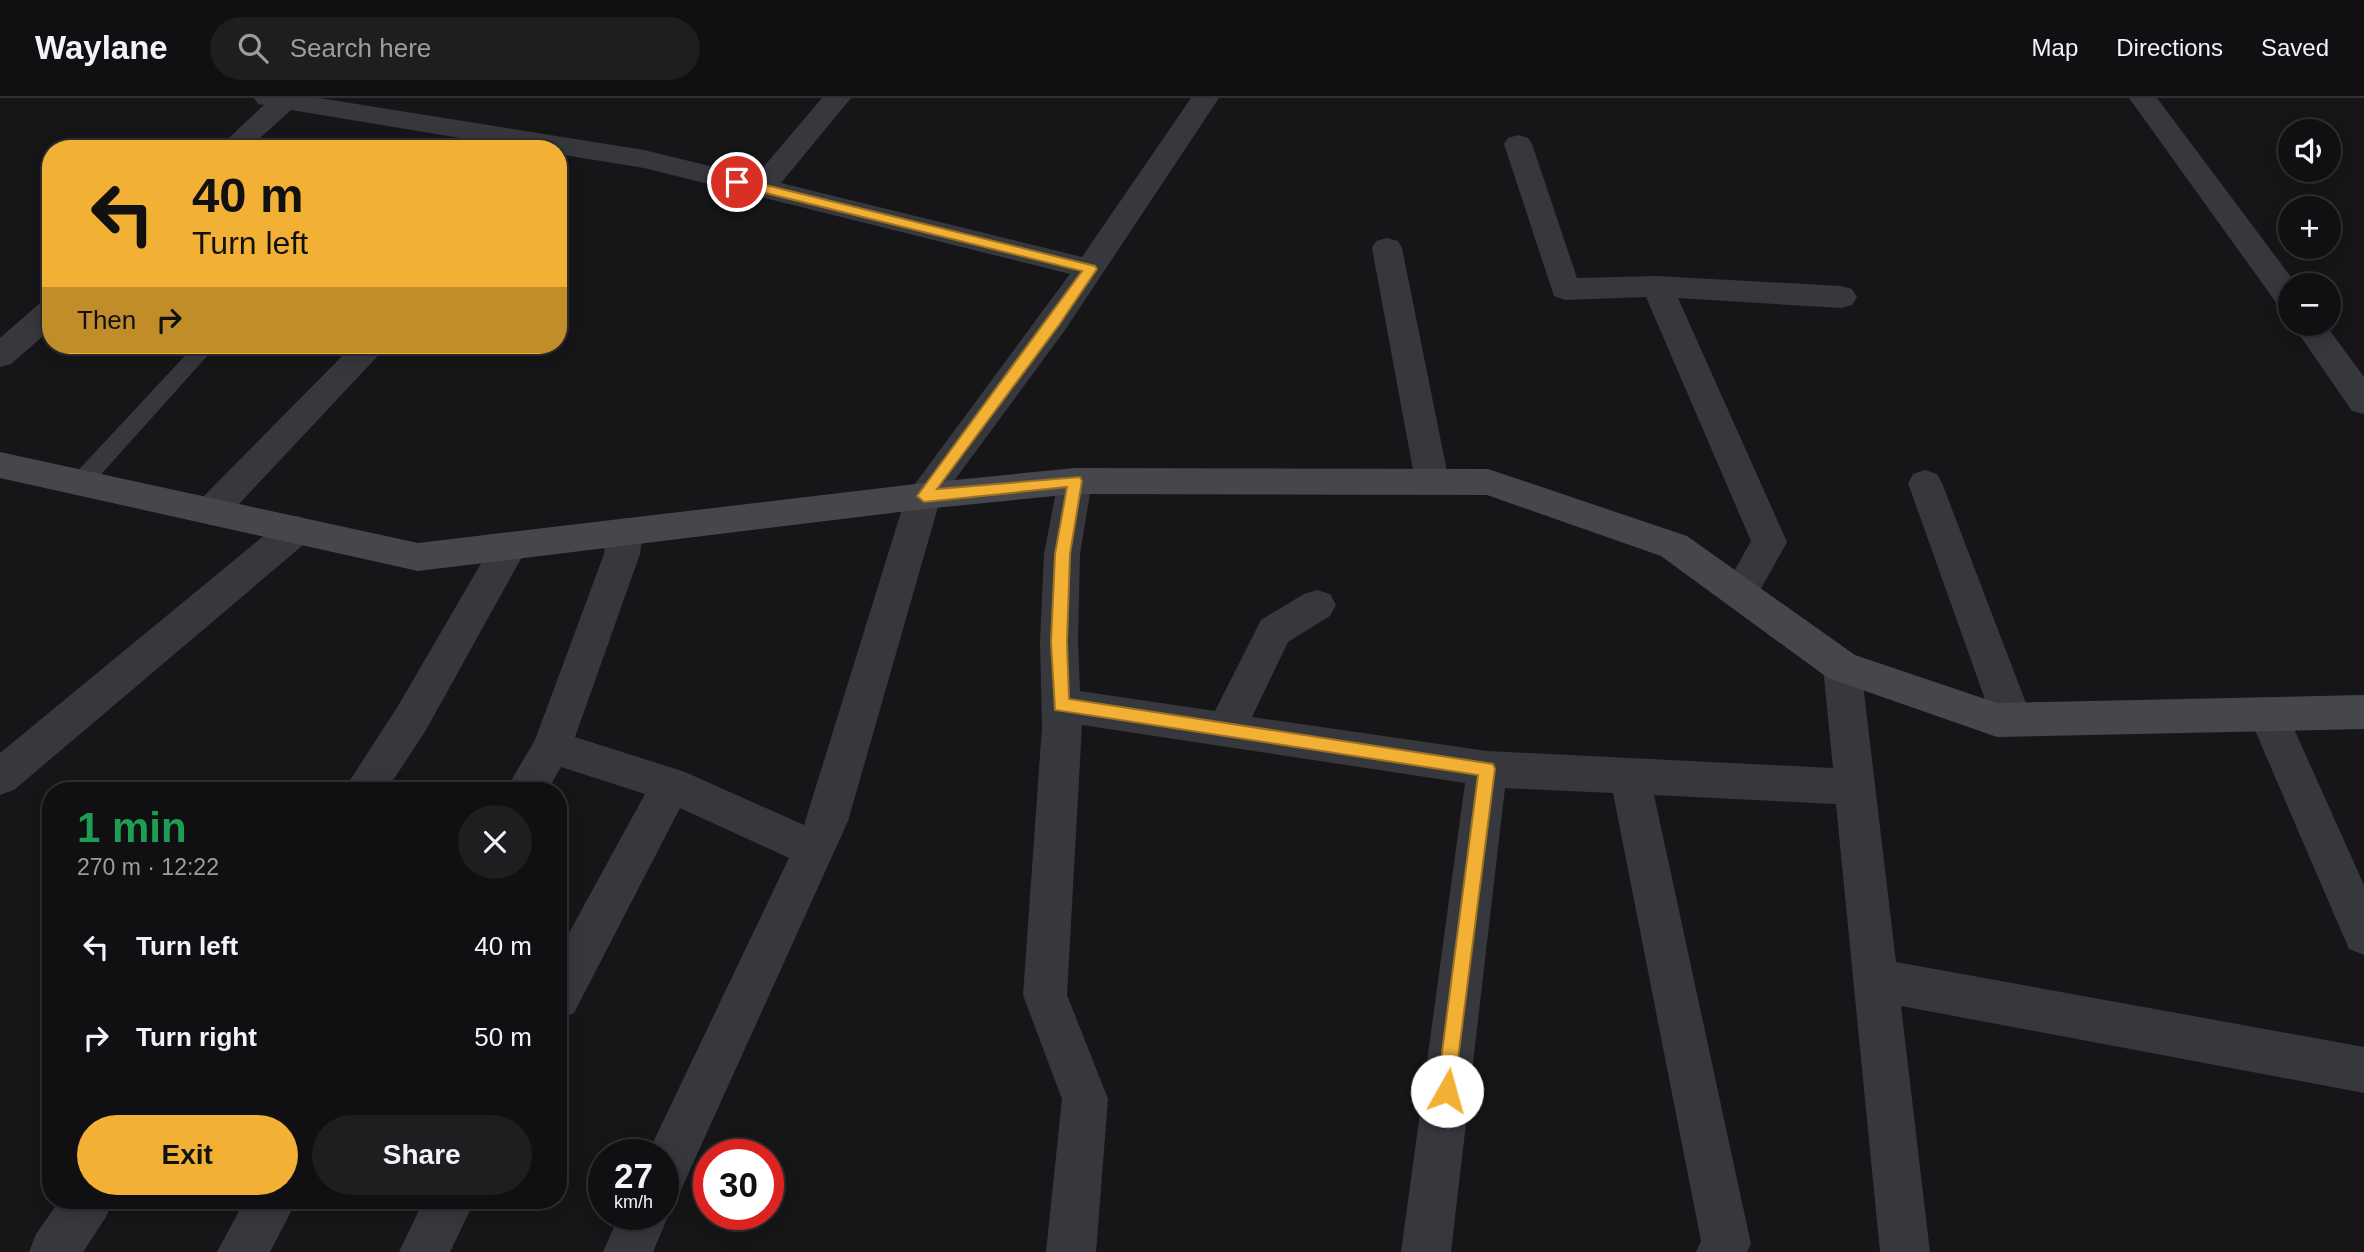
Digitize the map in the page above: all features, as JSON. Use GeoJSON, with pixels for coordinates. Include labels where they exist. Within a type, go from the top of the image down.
{"type":"FeatureCollection","features":[{"type":"Feature","properties":{"kind":"main road"},"geometry":{"type":"LineString","coordinates":[[0,465],[418,557],[924,496],[1075,481],[1488,482],[1674,545],[1842,667],[1997,720],[2364,712]]}},
{"type":"Feature","properties":{"kind":"street"},"geometry":{"type":"LineString","coordinates":[[761,188],[837,98]]}},
{"type":"Feature","properties":{"kind":"street"},"geometry":{"type":"LineString","coordinates":[[679,1140],[827,821],[924,496],[1054,322],[1205,98]]}},
{"type":"Feature","properties":{"kind":"street"},"geometry":{"type":"LineString","coordinates":[[2143,98],[2278,282]]}},
{"type":"Feature","properties":{"kind":"street"},"geometry":{"type":"LineString","coordinates":[[240,140],[280,99],[529,140]]}},
{"type":"Feature","properties":{"kind":"street"},"geometry":{"type":"LineString","coordinates":[[1518,144],[1565,289],[1657,286],[1840,297]]}},
{"type":"Feature","properties":{"kind":"street"},"geometry":{"type":"LineString","coordinates":[[567,146],[644,159],[1090,269]]}},
{"type":"Feature","properties":{"kind":"street"},"geometry":{"type":"LineString","coordinates":[[1387,248],[1432,481]]}},
{"type":"Feature","properties":{"kind":"street"},"geometry":{"type":"LineString","coordinates":[[1657,286],[1769,542],[1740,593]]}},
{"type":"Feature","properties":{"kind":"street"},"geometry":{"type":"LineString","coordinates":[[0,356],[42,319]]}},
{"type":"Feature","properties":{"kind":"street"},"geometry":{"type":"LineString","coordinates":[[2318,336],[2360,389]]}},
{"type":"Feature","properties":{"kind":"street"},"geometry":{"type":"LineString","coordinates":[[211,511],[363,354]]}},
{"type":"Feature","properties":{"kind":"street"},"geometry":{"type":"LineString","coordinates":[[1071,1252],[1085,1099],[1045,995],[1061,705],[1059,642],[1062,554],[1075,481]]}},
{"type":"Feature","properties":{"kind":"street"},"geometry":{"type":"LineString","coordinates":[[1926,483],[2012,719]]}},
{"type":"Feature","properties":{"kind":"street"},"geometry":{"type":"LineString","coordinates":[[0,777],[296,530]]}},
{"type":"Feature","properties":{"kind":"street"},"geometry":{"type":"LineString","coordinates":[[531,782],[552,747],[622,554],[625,532]]}},
{"type":"Feature","properties":{"kind":"street"},"geometry":{"type":"LineString","coordinates":[[369,782],[412,718],[510,546]]}},
{"type":"Feature","properties":{"kind":"street"},"geometry":{"type":"LineString","coordinates":[[1226,730],[1274,631],[1317,605]]}},
{"type":"Feature","properties":{"kind":"street"},"geometry":{"type":"LineString","coordinates":[[1842,667],[1905,1252]]}},
{"type":"Feature","properties":{"kind":"street"},"geometry":{"type":"LineString","coordinates":[[1061,705],[1487,769],[1855,787]]}},
{"type":"Feature","properties":{"kind":"street"},"geometry":{"type":"LineString","coordinates":[[2268,714],[2364,934]]}},
{"type":"Feature","properties":{"kind":"street"},"geometry":{"type":"LineString","coordinates":[[552,747],[671,785],[814,849]]}},
{"type":"Feature","properties":{"kind":"street"},"geometry":{"type":"LineString","coordinates":[[1426,1252],[1487,769]]}},
{"type":"Feature","properties":{"kind":"street"},"geometry":{"type":"LineString","coordinates":[[1630,776],[1726,1244],[1721,1252]]}},
{"type":"Feature","properties":{"kind":"street"},"geometry":{"type":"LineString","coordinates":[[567,981],[671,785]]}},
{"type":"Feature","properties":{"kind":"street"},"geometry":{"type":"LineString","coordinates":[[1875,980],[2364,1070]]}},
{"type":"Feature","properties":{"kind":"street"},"geometry":{"type":"LineString","coordinates":[[54,1252],[83,1209]]}},
{"type":"Feature","properties":{"kind":"street"},"geometry":{"type":"LineString","coordinates":[[242,1252],[268,1209]]}},
{"type":"Feature","properties":{"kind":"street"},"geometry":{"type":"LineString","coordinates":[[424,1252],[446,1209]]}},
{"type":"Feature","properties":{"kind":"street"},"geometry":{"type":"LineString","coordinates":[[628,1252],[638,1230]]}},
{"type":"Feature","properties":{"kind":"lane"},"geometry":{"type":"LineString","coordinates":[[80,483],[199,354]]}},
{"type":"Feature","properties":{"kind":"route"},"geometry":{"type":"LineString","coordinates":[[737,182],[1090,269],[1054,322],[924,496],[1075,481],[1062,554],[1059,642],[1061,705],[1487,769],[1447,1091]]}}]}
